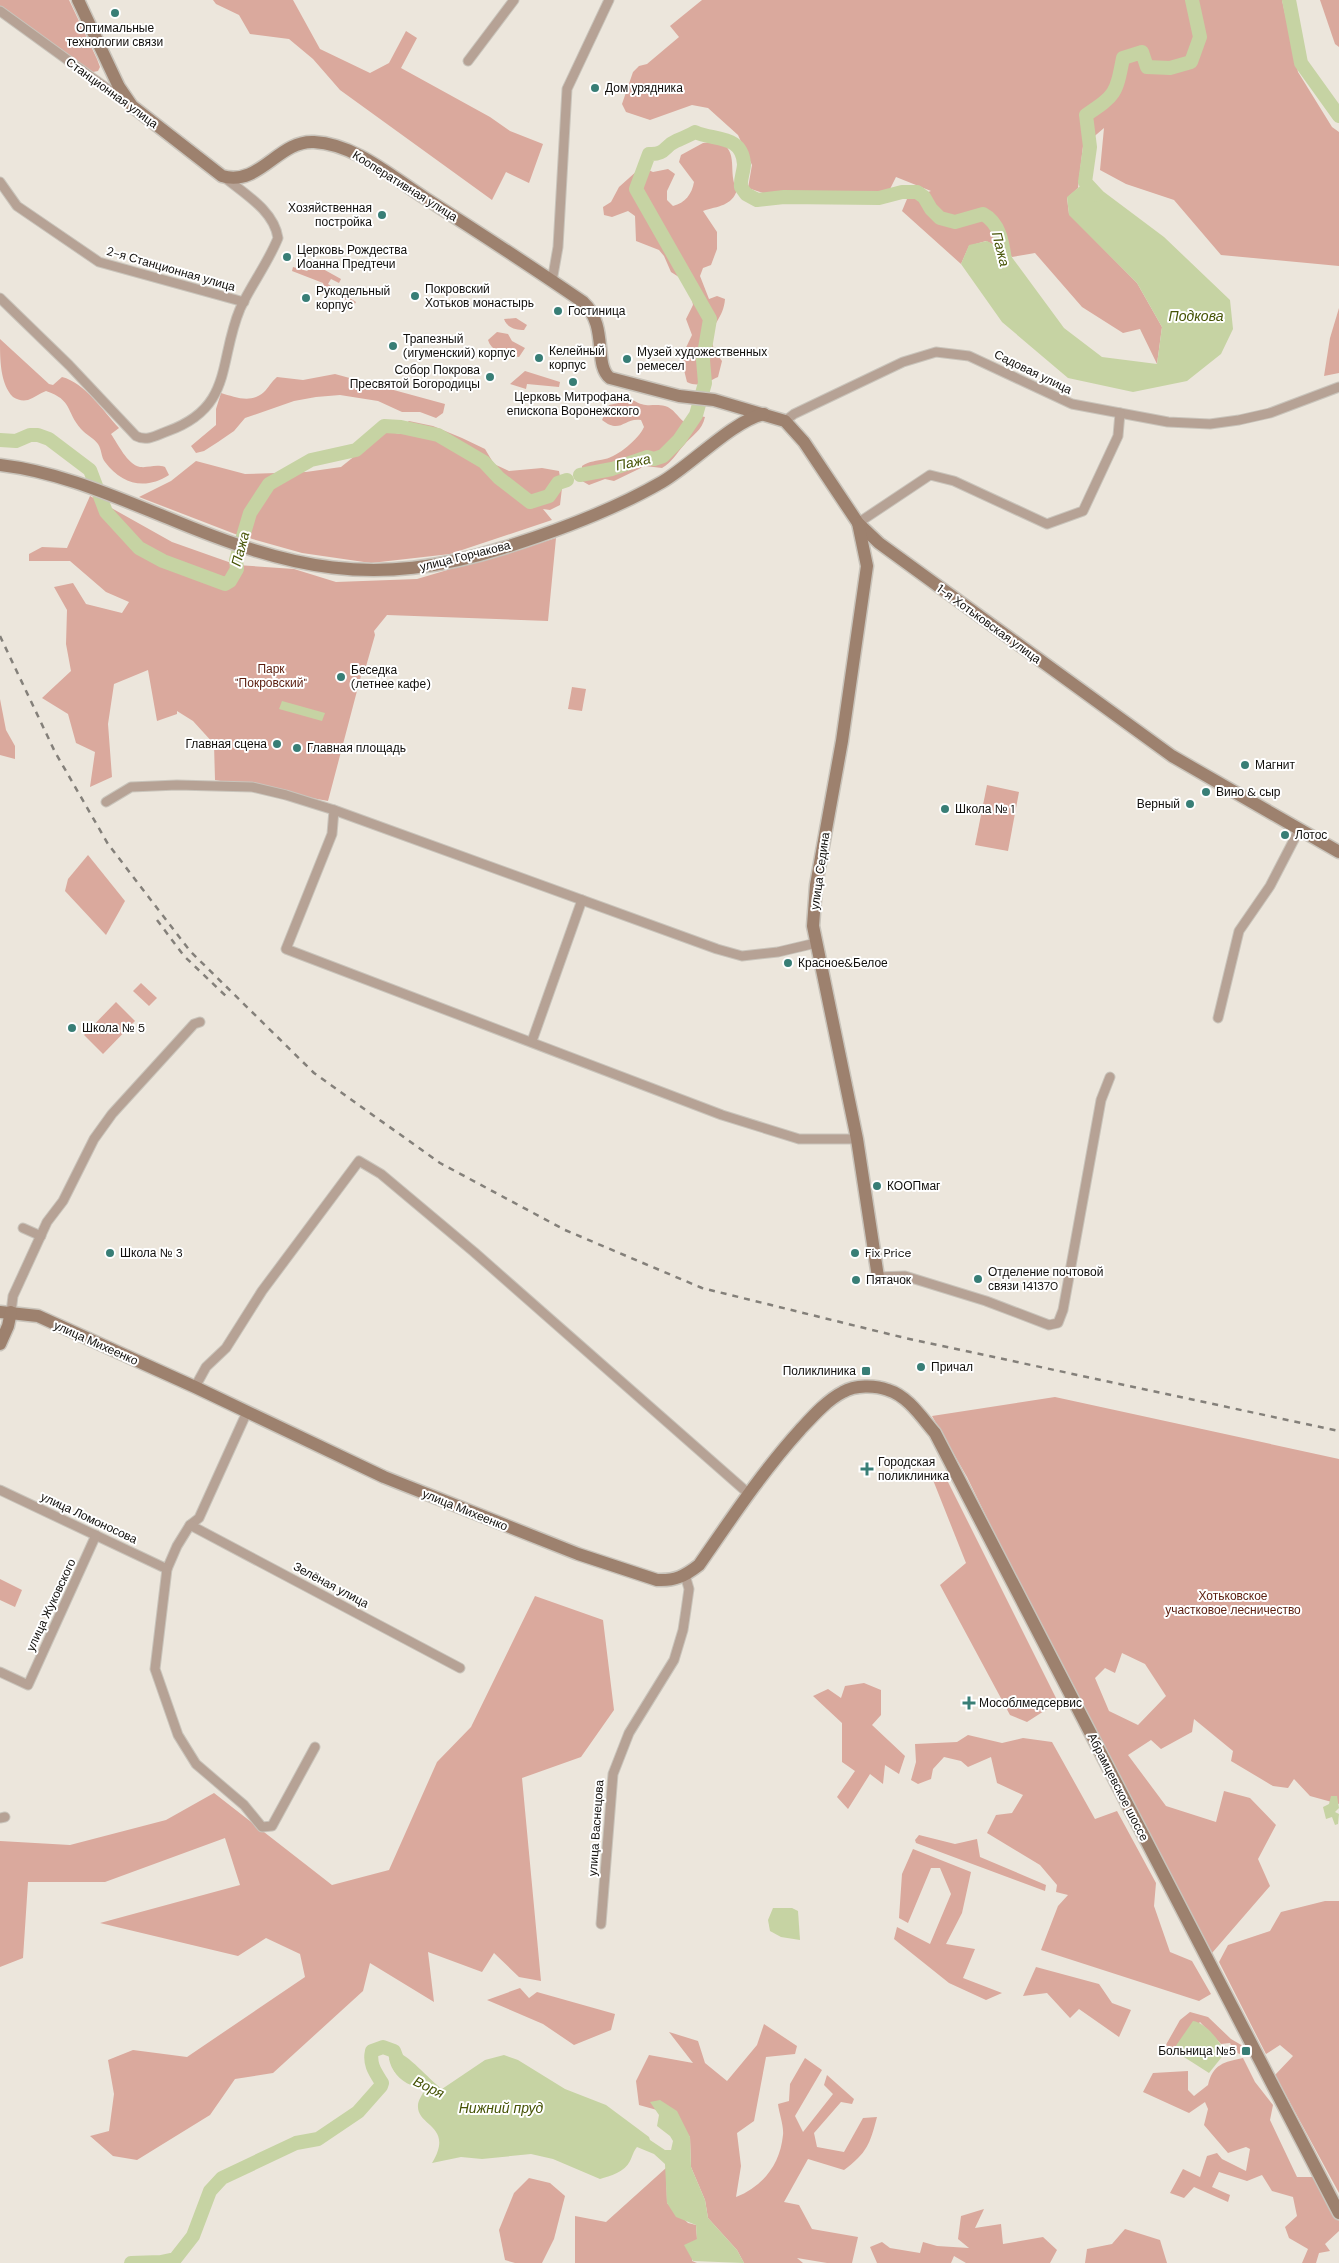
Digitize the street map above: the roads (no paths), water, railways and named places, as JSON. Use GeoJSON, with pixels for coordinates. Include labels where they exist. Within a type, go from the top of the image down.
{"type":"FeatureCollection","features":[{"type":"Feature","properties":{"kind":"street"},"geometry":{"type":"LineString","coordinates":[[78,0],[111,70],[132,106]]}},
{"type":"Feature","properties":{"kind":"street"},"geometry":{"type":"LineString","coordinates":[[468,62],[514,0]]}},
{"type":"Feature","properties":{"kind":"street"},"geometry":{"type":"LineString","coordinates":[[552,281],[558,247],[567,90],[608,0]]}},
{"type":"Feature","properties":{"kind":"street","name":"Станционная улица"},"geometry":{"type":"LineString","coordinates":[[2,15],[132,106],[222,176]]}},
{"type":"Feature","properties":{"kind":"street"},"geometry":{"type":"LineString","coordinates":[[92,77],[100,80],[106,77],[111,70]]}},
{"type":"Feature","properties":{"kind":"street","name":"Кооперативная улица"},"geometry":{"type":"LineString","coordinates":[[222,176],[237,178],[255,173],[295,145],[314,142],[335,146],[360,156],[583,302],[595,317],[603,369],[607,375],[615,380],[683,396],[714,400],[764,414]]}},
{"type":"Feature","properties":{"kind":"street"},"geometry":{"type":"LineString","coordinates":[[0,298],[69,365],[136,436],[141,439],[147,439],[189,422],[210,402],[219,385],[244,302],[274,249],[278,238],[276,227],[263,209],[222,176]]}},
{"type":"Feature","properties":{"kind":"street","name":"2-я Станционная улица"},"geometry":{"type":"LineString","coordinates":[[0,182],[17,206],[98,262],[244,302]]}},
{"type":"Feature","properties":{"kind":"street","name":"Садовая улица"},"geometry":{"type":"LineString","coordinates":[[785,421],[794,414],[903,362],[936,352],[969,356],[1072,404],[1168,422],[1210,424],[1239,420],[1270,413],[1339,387]]}},
{"type":"Feature","properties":{"kind":"street"},"geometry":{"type":"LineString","coordinates":[[714,400],[732,417],[733,430]]}},
{"type":"Feature","properties":{"kind":"street"},"geometry":{"type":"LineString","coordinates":[[858,523],[930,475],[954,481],[1047,524],[1083,511],[1118,436],[1120,413]]}},
{"type":"Feature","properties":{"kind":"street","name":"1-я Хотьковская улица"},"geometry":{"type":"LineString","coordinates":[[764,414],[785,421],[804,442],[858,523],[879,543],[1156,745],[1249,802],[1339,852]]}},
{"type":"Feature","properties":{"kind":"street","name":"улица Горчакова"},"geometry":{"type":"LineString","coordinates":[[0,465],[40,472],[86,485],[253,550],[312,565],[340,569],[392,571],[443,565],[558,530],[621,503],[680,471],[733,430],[752,418],[764,414]]}},
{"type":"Feature","properties":{"kind":"street","name":"улица Седина"},"geometry":{"type":"LineString","coordinates":[[858,523],[867,566],[842,741],[816,885],[813,926],[857,1139],[878,1277]]}},
{"type":"Feature","properties":{"kind":"street"},"geometry":{"type":"LineString","coordinates":[[106,802],[131,787],[176,785],[252,787],[334,810],[717,949],[742,956],[778,952],[816,943]]}},
{"type":"Feature","properties":{"kind":"street"},"geometry":{"type":"LineString","coordinates":[[334,810],[332,834],[286,949],[532,1041],[722,1115],[799,1140],[857,1139]]}},
{"type":"Feature","properties":{"kind":"street"},"geometry":{"type":"LineString","coordinates":[[1218,1018],[1239,931],[1270,886],[1299,830]]}},
{"type":"Feature","properties":{"kind":"street"},"geometry":{"type":"LineString","coordinates":[[532,1041],[582,900]]}},
{"type":"Feature","properties":{"kind":"street"},"geometry":{"type":"LineString","coordinates":[[0,1344],[5,1312],[47,1222],[63,1201],[94,1139],[112,1114],[194,1024],[200,1022]]}},
{"type":"Feature","properties":{"kind":"street"},"geometry":{"type":"LineString","coordinates":[[878,1277],[905,1276],[986,1301],[1049,1325],[1058,1322],[1064,1310],[1101,1100],[1110,1077]]}},
{"type":"Feature","properties":{"kind":"street"},"geometry":{"type":"LineString","coordinates":[[195,1387],[206,1367],[226,1348],[262,1291],[359,1161],[381,1174],[474,1252],[749,1494],[699,1565],[685,1576]]}},
{"type":"Feature","properties":{"kind":"street"},"geometry":{"type":"LineString","coordinates":[[23,1228],[41,1236]]}},
{"type":"Feature","properties":{"kind":"street","name":"улица Михеенко"},"geometry":{"type":"LineString","coordinates":[[5,1312],[38,1316],[195,1387],[384,1477],[578,1554],[657,1580],[670,1581],[685,1576]]}},
{"type":"Feature","properties":{"kind":"street","name":"Абрамцевское шоссе"},"geometry":{"type":"LineString","coordinates":[[749,1494],[780,1453],[814,1415],[843,1391],[871,1387],[888,1390],[910,1404],[935,1433],[1339,2213]]}},
{"type":"Feature","properties":{"kind":"street"},"geometry":{"type":"LineString","coordinates":[[247,1412],[199,1518],[190,1525],[177,1546],[167,1568],[155,1669],[178,1735],[196,1764],[238,1800],[262,1827],[272,1826],[315,1747]]}},
{"type":"Feature","properties":{"kind":"street","name":"улица Ломоносова"},"geometry":{"type":"LineString","coordinates":[[0,1490],[167,1568]]}},
{"type":"Feature","properties":{"kind":"street","name":"Зелёная улица"},"geometry":{"type":"LineString","coordinates":[[190,1525],[460,1668]]}},
{"type":"Feature","properties":{"kind":"street","name":"улица Жуковского"},"geometry":{"type":"LineString","coordinates":[[0,1672],[28,1685],[96,1535]]}},
{"type":"Feature","properties":{"kind":"street","name":"улица Васнецова"},"geometry":{"type":"LineString","coordinates":[[601,1924],[613,1774],[629,1733],[674,1660],[683,1630],[689,1589],[685,1576]]}},
{"type":"Feature","properties":{"kind":"water","name":"Подкова"},"geometry":{"type":"Polygon","coordinates":[[[1085,182],[1096,186],[1164,237],[1230,300],[1233,329],[1221,354],[1187,381],[1133,392],[1068,378],[1002,322],[961,264],[969,245],[987,241],[1008,252],[1064,328],[1102,357],[1157,364],[1162,327],[1137,283],[1069,215],[1067,197],[1085,182]]]}},
{"type":"Feature","properties":{"kind":"water"},"geometry":{"type":"Polygon","coordinates":[[[282,701],[325,713],[322,721],[279,709],[282,701]]]}},
{"type":"Feature","properties":{"kind":"water"},"geometry":{"type":"Polygon","coordinates":[[[1331,1796],[1337,1796],[1339,1808],[1335,1812],[1339,1814],[1338,1824],[1335,1825],[1332,1817],[1326,1819],[1323,1807],[1329,1804],[1331,1796]]]}},
{"type":"Feature","properties":{"kind":"water"},"geometry":{"type":"Polygon","coordinates":[[[773,1908],[792,1908],[798,1911],[800,1940],[781,1937],[770,1931],[768,1920],[773,1908]]]}},
{"type":"Feature","properties":{"kind":"water"},"geometry":{"type":"Polygon","coordinates":[[[1193,2021],[1203,2025],[1212,2033],[1225,2053],[1209,2073],[1173,2050],[1193,2021]]]}},
{"type":"Feature","properties":{"kind":"water","name":"Нижний пруд"},"geometry":{"type":"Polygon","coordinates":[[[394,2051],[406,2057],[442,2089],[485,2060],[504,2055],[518,2060],[565,2089],[606,2105],[649,2137],[650,2140],[665,2150],[671,2150],[673,2141],[670,2136],[657,2126],[659,2115],[650,2102],[660,2100],[677,2111],[690,2137],[691,2167],[705,2200],[708,2218],[737,2250],[744,2263],[693,2261],[684,2245],[697,2239],[696,2225],[676,2217],[667,2203],[665,2164],[654,2154],[637,2147],[625,2168],[600,2179],[553,2159],[531,2154],[482,2159],[461,2157],[432,2163],[438,2150],[439,2141],[433,2128],[419,2112],[418,2103],[424,2091],[414,2082],[411,2085],[397,2075],[389,2059],[394,2051]]]}},
{"type":"Feature","properties":{"kind":"waterway","name":"Пажа"},"geometry":{"type":"LineString","coordinates":[[1097,195],[1085,182],[1090,147],[1086,115],[1109,98],[1113,92],[1123,58],[1142,52],[1147,67],[1170,68],[1191,62],[1200,37],[1192,0]]}},
{"type":"Feature","properties":{"kind":"waterway","name":"Пажа"},"geometry":{"type":"LineString","coordinates":[[1289,0],[1301,63],[1339,116]]}},
{"type":"Feature","properties":{"kind":"waterway","name":"Пажа"},"geometry":{"type":"LineString","coordinates":[[580,475],[612,469],[647,457],[654,459],[663,456],[679,440],[696,415],[705,383],[703,360],[710,319],[636,189],[649,154],[662,152],[672,143],[695,132],[726,140],[733,143],[742,154],[744,164],[741,187],[746,194],[757,200],[784,197],[879,198],[902,192],[917,192],[924,197],[931,209],[940,218],[955,222],[983,214],[989,218],[998,230],[1006,267]]}},
{"type":"Feature","properties":{"kind":"waterway","name":"Пажа"},"geometry":{"type":"LineString","coordinates":[[0,440],[16,441],[30,435],[38,435],[49,439],[90,470],[106,512],[139,548],[163,561],[225,584],[230,581],[237,569],[236,560],[250,513],[269,484],[311,460],[356,450],[384,426],[401,427],[438,435],[484,462],[499,478],[530,502],[549,496],[558,483],[567,480]]}},
{"type":"Feature","properties":{"kind":"waterway","name":"Воря"},"geometry":{"type":"LineString","coordinates":[[131,2263],[161,2262],[175,2259],[193,2236],[210,2191],[222,2178],[296,2143],[318,2139],[358,2112],[382,2083],[372,2064],[372,2051],[383,2047],[394,2051],[400,2067]]}},
{"type":"Feature","properties":{"kind":"railway"},"geometry":{"type":"LineString","coordinates":[[0,636],[55,752],[108,844],[190,951],[314,1073],[440,1163],[565,1230],[702,1288],[905,1338],[1339,1431]]}},
{"type":"Feature","properties":{"kind":"railway"},"geometry":{"type":"LineString","coordinates":[[157,920],[184,956],[229,999]]}},
{"type":"Feature","properties":{"kind":"place","name":"Оптимальные технологии связи"},"geometry":{"type":"Point","coordinates":[115,13]}},
{"type":"Feature","properties":{"kind":"place","name":"Дом урядника"},"geometry":{"type":"Point","coordinates":[595,88]}},
{"type":"Feature","properties":{"kind":"place","name":"Хозяйственная постройка"},"geometry":{"type":"Point","coordinates":[382,215]}},
{"type":"Feature","properties":{"kind":"place","name":"Церковь Рождества Иоанна Предтечи"},"geometry":{"type":"Point","coordinates":[287,257]}},
{"type":"Feature","properties":{"kind":"place","name":"Покровский Хотьков монастырь"},"geometry":{"type":"Point","coordinates":[415,296]}},
{"type":"Feature","properties":{"kind":"place","name":"Рукодельный корпус"},"geometry":{"type":"Point","coordinates":[306,298]}},
{"type":"Feature","properties":{"kind":"place","name":"Гостиница"},"geometry":{"type":"Point","coordinates":[558,311]}},
{"type":"Feature","properties":{"kind":"place","name":"Трапезный (игуменский) корпус"},"geometry":{"type":"Point","coordinates":[393,346]}},
{"type":"Feature","properties":{"kind":"place","name":"Келейный корпус"},"geometry":{"type":"Point","coordinates":[539,358]}},
{"type":"Feature","properties":{"kind":"place","name":"Музей художественных ремесел"},"geometry":{"type":"Point","coordinates":[627,359]}},
{"type":"Feature","properties":{"kind":"place","name":"Собор Покрова Пресвятой Богородицы"},"geometry":{"type":"Point","coordinates":[490,377]}},
{"type":"Feature","properties":{"kind":"place","name":"Церковь Митрофана, епископа Воронежского"},"geometry":{"type":"Point","coordinates":[573,382]}},
{"type":"Feature","properties":{"kind":"place","name":"Беседка (летнее кафе)"},"geometry":{"type":"Point","coordinates":[341,677]}},
{"type":"Feature","properties":{"kind":"place","name":"Главная сцена"},"geometry":{"type":"Point","coordinates":[277,744]}},
{"type":"Feature","properties":{"kind":"place","name":"Главная площадь"},"geometry":{"type":"Point","coordinates":[297,748]}},
{"type":"Feature","properties":{"kind":"place","name":"Магнит"},"geometry":{"type":"Point","coordinates":[1245,765]}},
{"type":"Feature","properties":{"kind":"place","name":"Вино & сыр"},"geometry":{"type":"Point","coordinates":[1206,792]}},
{"type":"Feature","properties":{"kind":"place","name":"Верный"},"geometry":{"type":"Point","coordinates":[1190,804]}},
{"type":"Feature","properties":{"kind":"place","name":"Школа № 1"},"geometry":{"type":"Point","coordinates":[945,809]}},
{"type":"Feature","properties":{"kind":"place","name":"Лотос"},"geometry":{"type":"Point","coordinates":[1285,835]}},
{"type":"Feature","properties":{"kind":"place","name":"Красное&Белое"},"geometry":{"type":"Point","coordinates":[788,963]}},
{"type":"Feature","properties":{"kind":"place","name":"Школа № 5"},"geometry":{"type":"Point","coordinates":[72,1028]}},
{"type":"Feature","properties":{"kind":"place","name":"КООПмаг"},"geometry":{"type":"Point","coordinates":[877,1186]}},
{"type":"Feature","properties":{"kind":"place","name":"Школа № 3"},"geometry":{"type":"Point","coordinates":[110,1253]}},
{"type":"Feature","properties":{"kind":"place","name":"Fix Price"},"geometry":{"type":"Point","coordinates":[855,1253]}},
{"type":"Feature","properties":{"kind":"place","name":"Отделение почтовой связи 141370"},"geometry":{"type":"Point","coordinates":[978,1279]}},
{"type":"Feature","properties":{"kind":"place","name":"Пятачок"},"geometry":{"type":"Point","coordinates":[856,1280]}},
{"type":"Feature","properties":{"kind":"place","name":"Причал"},"geometry":{"type":"Point","coordinates":[921,1367]}},
{"type":"Feature","properties":{"kind":"place","name":"Поликлиника"},"geometry":{"type":"Point","coordinates":[866,1371]}},
{"type":"Feature","properties":{"kind":"place","name":"Городская поликлиника"},"geometry":{"type":"Point","coordinates":[867,1469]}},
{"type":"Feature","properties":{"kind":"place","name":"Мособлмедсервис"},"geometry":{"type":"Point","coordinates":[969,1703]}},
{"type":"Feature","properties":{"kind":"place","name":"Больница №5"},"geometry":{"type":"Point","coordinates":[1246,2051]}},
{"type":"Feature","properties":{"kind":"park label","name":"Парк \"Покровский\""},"geometry":{"type":"Point","coordinates":[271,676]}},
{"type":"Feature","properties":{"kind":"park label","name":"Хотьковское участковое лесничество"},"geometry":{"type":"Point","coordinates":[1233,1603]}}]}
